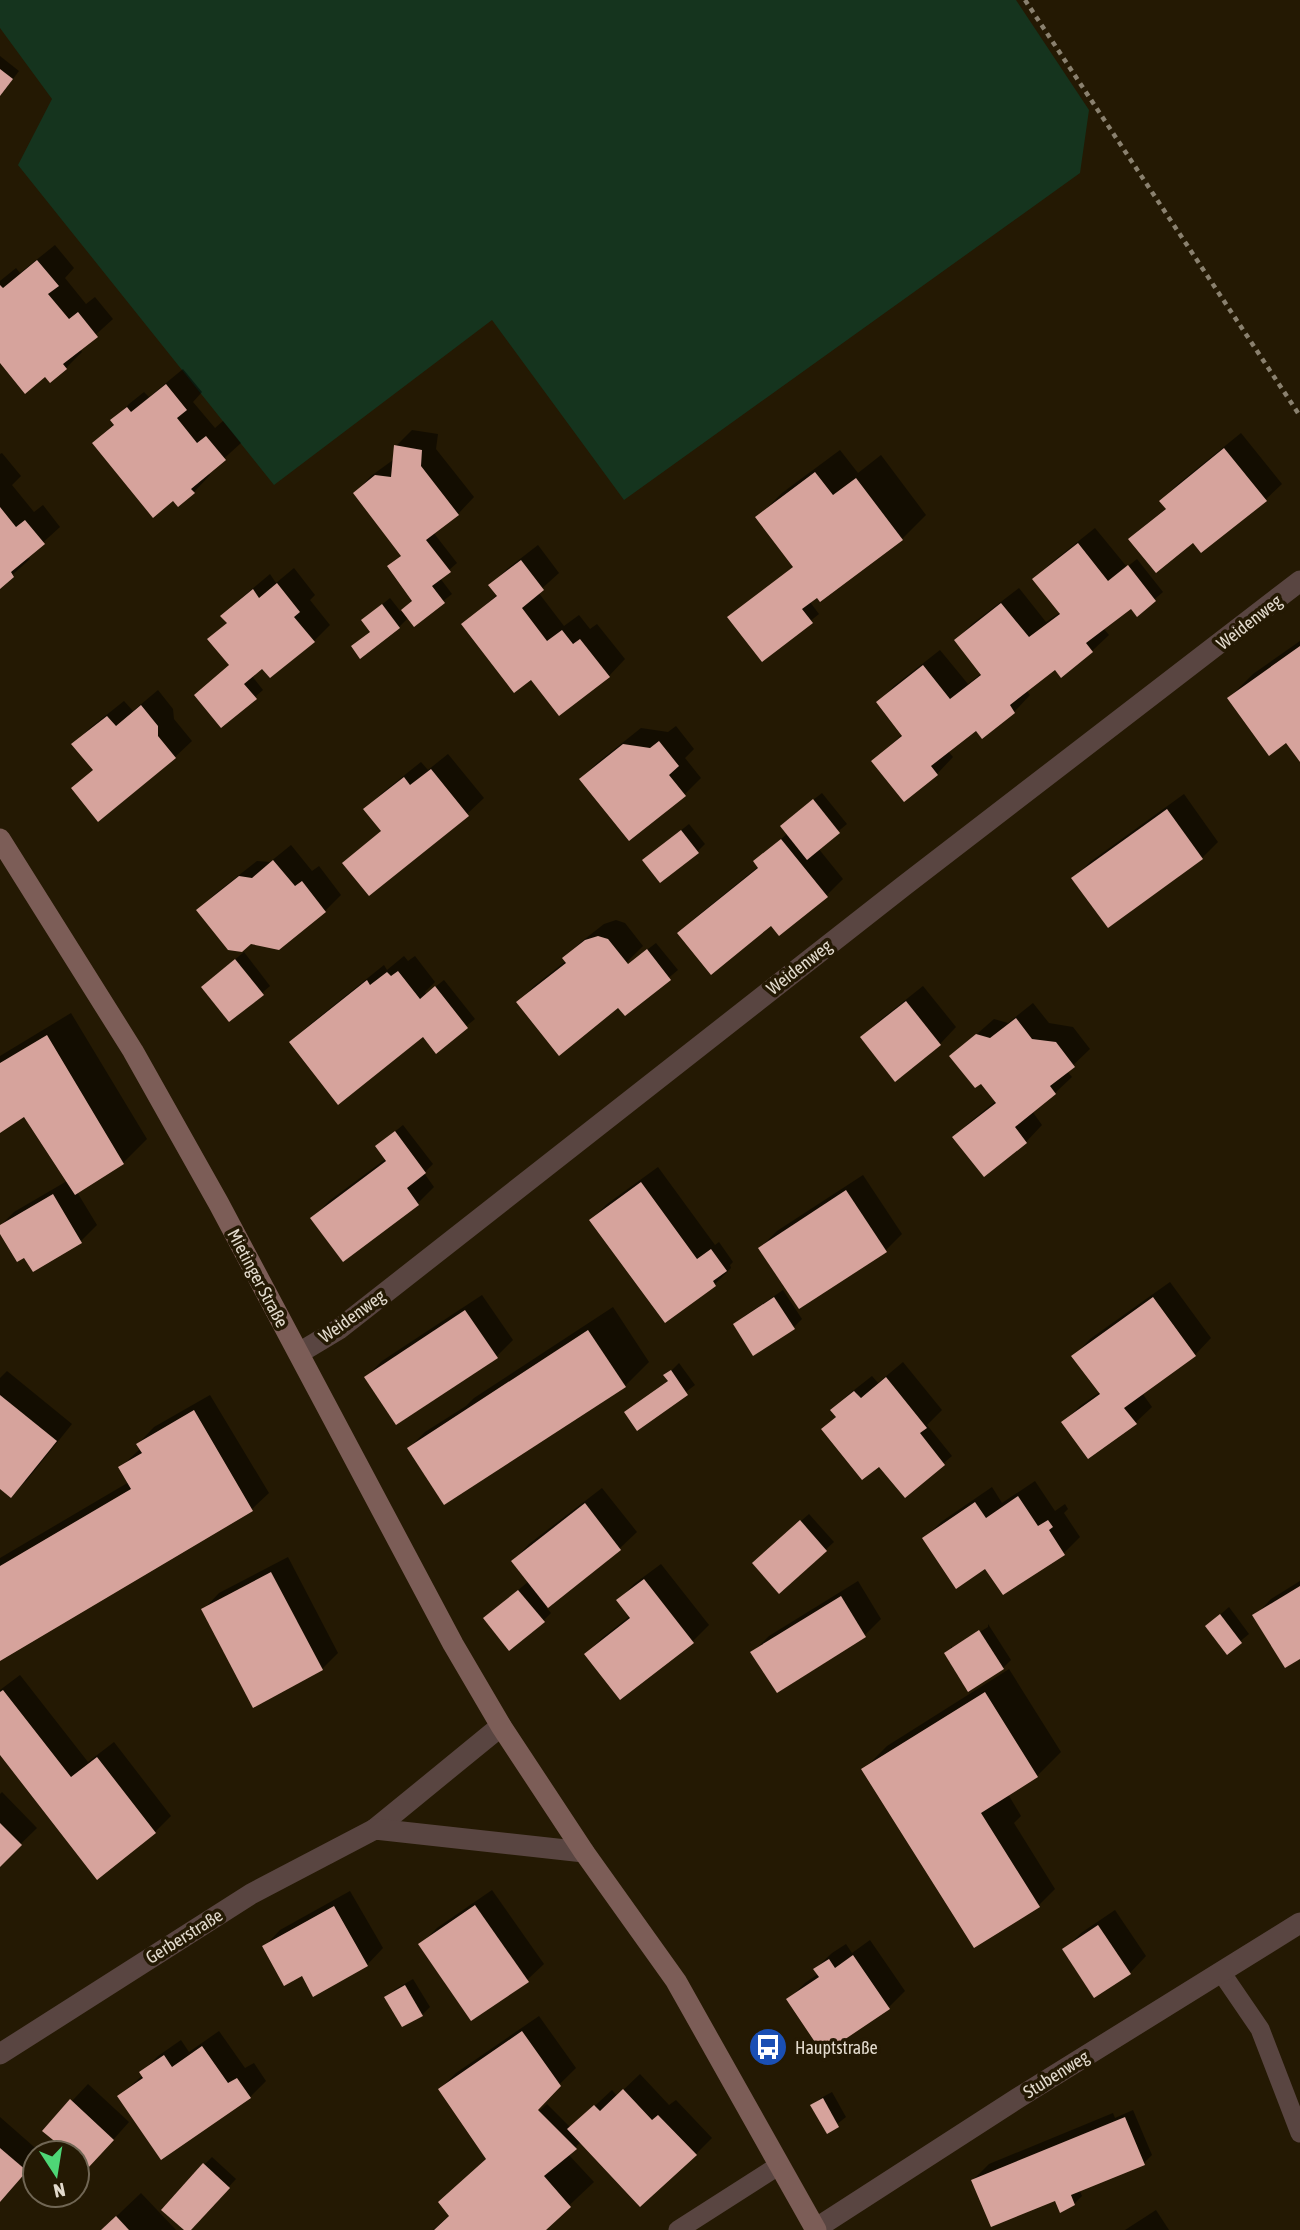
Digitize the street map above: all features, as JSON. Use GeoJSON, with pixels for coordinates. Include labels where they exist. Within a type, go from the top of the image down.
{"type":"FeatureCollection","features":[{"type":"Feature","properties":{"kind":"main road","name":"Mietinger Straße"},"geometry":{"type":"LineString","coordinates":[[0,839],[133,1051],[299,1353],[440,1621],[501,1726]]}},
{"type":"Feature","properties":{"kind":"main road"},"geometry":{"type":"LineString","coordinates":[[501,1726],[584,1852],[676,1981],[816,2230]]}},
{"type":"Feature","properties":{"kind":"street","name":"Weidenweg"},"geometry":{"type":"LineString","coordinates":[[299,1353],[339,1329],[872,911],[1300,581]]}},
{"type":"Feature","properties":{"kind":"street","name":"Gerberstraße"},"geometry":{"type":"LineString","coordinates":[[0,2054],[251,1894],[375,1829],[501,1726]]}},
{"type":"Feature","properties":{"kind":"street"},"geometry":{"type":"LineString","coordinates":[[375,1829],[584,1852]]}},
{"type":"Feature","properties":{"kind":"street","name":"Stubenweg"},"geometry":{"type":"LineString","coordinates":[[816,2230],[1018,2098],[1300,1923]]}},
{"type":"Feature","properties":{"kind":"lane"},"geometry":{"type":"LineString","coordinates":[[1221,1972],[1260,2029],[1300,2133]]}},
{"type":"Feature","properties":{"kind":"lane"},"geometry":{"type":"LineString","coordinates":[[678,2230],[778,2166]]}},
{"type":"Feature","properties":{"kind":"path"},"geometry":{"type":"LineString","coordinates":[[1025,0],[1300,416]]}},
{"type":"Feature","properties":{"kind":"green space"},"geometry":{"type":"Polygon","coordinates":[[[0,0],[1016,0],[1089,110],[1080,173],[624,500],[492,320],[274,485],[18,165],[52,99],[0,28],[0,0]]]}},
{"type":"Feature","properties":{"kind":"building"},"geometry":{"type":"Polygon","coordinates":[[[0,69],[13,79],[0,96],[0,69]]]}},
{"type":"Feature","properties":{"kind":"building"},"geometry":{"type":"Polygon","coordinates":[[[37,260],[59,286],[48,294],[69,319],[78,312],[98,337],[63,364],[67,369],[50,383],[45,377],[25,394],[0,363],[0,285],[3,288],[37,260]]]}},
{"type":"Feature","properties":{"kind":"building"},"geometry":{"type":"Polygon","coordinates":[[[166,384],[187,410],[177,418],[197,443],[206,436],[226,460],[191,489],[195,493],[178,507],[173,501],[153,518],[92,443],[114,425],[110,420],[127,407],[131,412],[166,384]]]}},
{"type":"Feature","properties":{"kind":"building"},"geometry":{"type":"Polygon","coordinates":[[[394,445],[422,450],[421,466],[459,515],[426,540],[451,572],[432,586],[445,603],[414,627],[401,610],[412,601],[387,566],[401,556],[353,493],[375,475],[391,477],[394,445]]]}},
{"type":"Feature","properties":{"kind":"building"},"geometry":{"type":"Polygon","coordinates":[[[1224,448],[1267,501],[1201,553],[1193,543],[1156,573],[1128,539],[1166,509],[1159,501],[1224,448]]]}},
{"type":"Feature","properties":{"kind":"building"},"geometry":{"type":"Polygon","coordinates":[[[815,472],[833,495],[856,478],[903,540],[820,602],[817,598],[802,609],[813,623],[762,662],[727,617],[793,567],[755,517],[815,472]]]}},
{"type":"Feature","properties":{"kind":"building"},"geometry":{"type":"Polygon","coordinates":[[[0,507],[16,527],[25,520],[45,544],[11,572],[14,577],[0,589],[0,507]]]}},
{"type":"Feature","properties":{"kind":"building"},"geometry":{"type":"Polygon","coordinates":[[[1078,543],[1108,581],[1128,565],[1156,601],[1137,617],[1131,609],[1086,643],[1093,652],[1061,678],[1055,670],[1010,705],[1015,713],[982,739],[976,731],[931,766],[938,775],[904,802],[871,761],[902,736],[876,702],[923,665],[950,699],[981,675],[954,640],[1001,603],[1029,637],[1060,614],[1032,579],[1078,543]]]}},
{"type":"Feature","properties":{"kind":"building"},"geometry":{"type":"Polygon","coordinates":[[[521,560],[544,590],[522,608],[547,641],[562,630],[573,644],[580,639],[610,677],[559,716],[531,680],[514,693],[461,624],[497,596],[488,585],[521,560]]]}},
{"type":"Feature","properties":{"kind":"building"},"geometry":{"type":"Polygon","coordinates":[[[277,583],[300,612],[294,617],[315,642],[270,678],[262,669],[244,684],[257,699],[221,728],[194,695],[229,665],[207,639],[227,623],[220,616],[253,589],[259,598],[277,583]]]}},
{"type":"Feature","properties":{"kind":"building"},"geometry":{"type":"Polygon","coordinates":[[[382,604],[400,628],[360,659],[351,646],[370,632],[361,620],[382,604]]]}},
{"type":"Feature","properties":{"kind":"building"},"geometry":{"type":"Polygon","coordinates":[[[1300,646],[1300,762],[1286,743],[1269,756],[1227,698],[1300,646]]]}},
{"type":"Feature","properties":{"kind":"building"},"geometry":{"type":"Polygon","coordinates":[[[141,705],[158,726],[158,736],[176,758],[98,822],[71,788],[93,770],[71,744],[107,716],[116,726],[141,705]]]}},
{"type":"Feature","properties":{"kind":"building"},"geometry":{"type":"Polygon","coordinates":[[[659,741],[679,766],[669,775],[686,796],[629,841],[579,779],[623,744],[650,748],[659,741]]]}},
{"type":"Feature","properties":{"kind":"building"},"geometry":{"type":"Polygon","coordinates":[[[431,769],[469,816],[369,896],[342,863],[381,831],[363,809],[404,777],[410,785],[431,769]]]}},
{"type":"Feature","properties":{"kind":"building"},"geometry":{"type":"Polygon","coordinates":[[[813,799],[840,833],[807,860],[780,826],[813,799]]]}},
{"type":"Feature","properties":{"kind":"building"},"geometry":{"type":"Polygon","coordinates":[[[1167,809],[1203,859],[1108,928],[1071,878],[1167,809]]]}},
{"type":"Feature","properties":{"kind":"building"},"geometry":{"type":"Polygon","coordinates":[[[681,830],[699,853],[660,883],[642,860],[681,830]]]}},
{"type":"Feature","properties":{"kind":"building"},"geometry":{"type":"Polygon","coordinates":[[[781,839],[828,897],[779,936],[771,926],[711,975],[677,933],[758,868],[753,861],[781,839]]]}},
{"type":"Feature","properties":{"kind":"building"},"geometry":{"type":"Polygon","coordinates":[[[273,860],[295,886],[302,881],[326,912],[279,950],[251,944],[242,952],[228,950],[196,910],[239,876],[252,878],[273,860]]]}},
{"type":"Feature","properties":{"kind":"building"},"geometry":{"type":"Polygon","coordinates":[[[598,936],[608,939],[628,964],[647,949],[671,980],[625,1016],[618,1008],[559,1056],[516,1002],[566,963],[562,958],[585,940],[598,936]]]}},
{"type":"Feature","properties":{"kind":"building"},"geometry":{"type":"Polygon","coordinates":[[[235,959],[264,995],[229,1022],[201,987],[235,959]]]}},
{"type":"Feature","properties":{"kind":"building"},"geometry":{"type":"Polygon","coordinates":[[[398,971],[420,999],[435,986],[468,1028],[436,1054],[423,1037],[338,1105],[289,1042],[367,980],[370,985],[387,972],[391,976],[398,971]]]}},
{"type":"Feature","properties":{"kind":"building"},"geometry":{"type":"Polygon","coordinates":[[[906,1001],[941,1045],[895,1082],[860,1037],[906,1001]]]}},
{"type":"Feature","properties":{"kind":"building"},"geometry":{"type":"Polygon","coordinates":[[[1016,1018],[1032,1039],[1056,1042],[1075,1067],[1050,1086],[1056,1094],[1015,1127],[1027,1143],[984,1177],[952,1137],[996,1103],[981,1084],[975,1088],[949,1056],[976,1034],[990,1038],[1016,1018]]]}},
{"type":"Feature","properties":{"kind":"building"},"geometry":{"type":"Polygon","coordinates":[[[47,1035],[124,1164],[75,1195],[24,1117],[0,1133],[0,1063],[47,1035]]]}},
{"type":"Feature","properties":{"kind":"building"},"geometry":{"type":"Polygon","coordinates":[[[395,1131],[426,1173],[407,1188],[419,1205],[343,1262],[310,1218],[386,1161],[375,1146],[395,1131]]]}},
{"type":"Feature","properties":{"kind":"building"},"geometry":{"type":"Polygon","coordinates":[[[641,1182],[697,1259],[711,1249],[727,1271],[713,1281],[716,1286],[665,1323],[589,1220],[641,1182]]]}},
{"type":"Feature","properties":{"kind":"building"},"geometry":{"type":"Polygon","coordinates":[[[846,1190],[887,1252],[799,1309],[758,1248],[846,1190]]]}},
{"type":"Feature","properties":{"kind":"building"},"geometry":{"type":"Polygon","coordinates":[[[53,1194],[82,1243],[33,1272],[24,1258],[17,1262],[0,1234],[0,1225],[53,1194]]]}},
{"type":"Feature","properties":{"kind":"building"},"geometry":{"type":"Polygon","coordinates":[[[774,1297],[795,1329],[753,1356],[733,1324],[774,1297]]]}},
{"type":"Feature","properties":{"kind":"building"},"geometry":{"type":"Polygon","coordinates":[[[1153,1297],[1196,1356],[1124,1408],[1137,1424],[1088,1459],[1061,1422],[1100,1394],[1071,1356],[1153,1297]]]}},
{"type":"Feature","properties":{"kind":"building"},"geometry":{"type":"Polygon","coordinates":[[[465,1310],[498,1358],[396,1425],[364,1377],[465,1310]]]}},
{"type":"Feature","properties":{"kind":"building"},"geometry":{"type":"Polygon","coordinates":[[[588,1330],[626,1387],[444,1505],[407,1448],[588,1330]]]}},
{"type":"Feature","properties":{"kind":"building"},"geometry":{"type":"Polygon","coordinates":[[[671,1370],[688,1395],[637,1431],[624,1412],[668,1381],[663,1375],[671,1370]]]}},
{"type":"Feature","properties":{"kind":"building"},"geometry":{"type":"Polygon","coordinates":[[[886,1377],[927,1428],[920,1433],[945,1465],[905,1498],[879,1467],[862,1480],[821,1429],[836,1417],[830,1410],[854,1391],[861,1398],[886,1377]]]}},
{"type":"Feature","properties":{"kind":"building"},"geometry":{"type":"Polygon","coordinates":[[[0,1395],[57,1441],[11,1498],[0,1489],[0,1395]]]}},
{"type":"Feature","properties":{"kind":"building"},"geometry":{"type":"Polygon","coordinates":[[[194,1410],[253,1511],[0,1661],[0,1566],[131,1489],[118,1467],[142,1453],[136,1444],[194,1410]]]}},
{"type":"Feature","properties":{"kind":"building"},"geometry":{"type":"Polygon","coordinates":[[[1018,1496],[1038,1526],[1048,1520],[1053,1527],[1049,1530],[1065,1555],[1003,1595],[985,1569],[956,1589],[922,1538],[975,1502],[986,1518],[1018,1496]]]}},
{"type":"Feature","properties":{"kind":"building"},"geometry":{"type":"Polygon","coordinates":[[[585,1503],[621,1550],[548,1608],[511,1561],[585,1503]]]}},
{"type":"Feature","properties":{"kind":"building"},"geometry":{"type":"Polygon","coordinates":[[[800,1520],[827,1551],[779,1594],[752,1563],[800,1520]]]}},
{"type":"Feature","properties":{"kind":"building"},"geometry":{"type":"Polygon","coordinates":[[[271,1572],[323,1670],[253,1708],[201,1609],[271,1572]]]}},
{"type":"Feature","properties":{"kind":"building"},"geometry":{"type":"Polygon","coordinates":[[[644,1579],[694,1643],[620,1700],[584,1654],[630,1618],[616,1600],[644,1579]]]}},
{"type":"Feature","properties":{"kind":"building"},"geometry":{"type":"Polygon","coordinates":[[[1300,1586],[1300,1659],[1285,1668],[1252,1615],[1300,1586]]]}},
{"type":"Feature","properties":{"kind":"building"},"geometry":{"type":"Polygon","coordinates":[[[518,1590],[545,1622],[509,1651],[483,1618],[518,1590]]]}},
{"type":"Feature","properties":{"kind":"building"},"geometry":{"type":"Polygon","coordinates":[[[841,1596],[866,1637],[777,1693],[750,1652],[841,1596]]]}},
{"type":"Feature","properties":{"kind":"building"},"geometry":{"type":"Polygon","coordinates":[[[1220,1614],[1242,1643],[1227,1655],[1205,1626],[1220,1614]]]}},
{"type":"Feature","properties":{"kind":"building"},"geometry":{"type":"Polygon","coordinates":[[[979,1630],[1004,1669],[968,1692],[944,1653],[979,1630]]]}},
{"type":"Feature","properties":{"kind":"building"},"geometry":{"type":"Polygon","coordinates":[[[3,1690],[71,1777],[97,1757],[156,1833],[97,1880],[0,1755],[0,1692],[3,1690]]]}},
{"type":"Feature","properties":{"kind":"building"},"geometry":{"type":"Polygon","coordinates":[[[985,1692],[1038,1777],[981,1813],[1040,1907],[974,1948],[861,1769],[985,1692]]]}},
{"type":"Feature","properties":{"kind":"building"},"geometry":{"type":"Polygon","coordinates":[[[0,1823],[22,1845],[0,1867],[0,1823]]]}},
{"type":"Feature","properties":{"kind":"building"},"geometry":{"type":"Polygon","coordinates":[[[475,1905],[529,1982],[471,2021],[418,1944],[475,1905]]]}},
{"type":"Feature","properties":{"kind":"building"},"geometry":{"type":"Polygon","coordinates":[[[334,1906],[368,1966],[313,1997],[302,1976],[284,1986],[262,1946],[334,1906]]]}},
{"type":"Feature","properties":{"kind":"building"},"geometry":{"type":"Polygon","coordinates":[[[1098,1925],[1131,1974],[1094,1998],[1062,1949],[1098,1925]]]}},
{"type":"Feature","properties":{"kind":"building"},"geometry":{"type":"Polygon","coordinates":[[[853,1955],[890,2009],[823,2054],[786,1999],[819,1977],[813,1969],[829,1959],[835,1968],[853,1955]]]}},
{"type":"Feature","properties":{"kind":"building"},"geometry":{"type":"Polygon","coordinates":[[[405,1985],[423,2016],[402,2027],[384,1997],[405,1985]]]}},
{"type":"Feature","properties":{"kind":"building"},"geometry":{"type":"Polygon","coordinates":[[[522,2031],[561,2086],[538,2110],[577,2149],[544,2176],[571,2207],[546,2230],[434,2230],[449,2216],[438,2202],[486,2159],[438,2089],[522,2031]]]}},
{"type":"Feature","properties":{"kind":"building"},"geometry":{"type":"Polygon","coordinates":[[[202,2046],[228,2083],[237,2078],[251,2098],[161,2160],[117,2096],[143,2078],[139,2072],[164,2055],[172,2067],[202,2046]]]}},
{"type":"Feature","properties":{"kind":"building"},"geometry":{"type":"Polygon","coordinates":[[[623,2089],[652,2120],[658,2115],[697,2155],[640,2207],[567,2129],[594,2105],[600,2111],[623,2089]]]}},
{"type":"Feature","properties":{"kind":"building"},"geometry":{"type":"Polygon","coordinates":[[[823,2098],[839,2127],[827,2134],[810,2105],[823,2098]]]}},
{"type":"Feature","properties":{"kind":"building"},"geometry":{"type":"Polygon","coordinates":[[[70,2099],[114,2140],[91,2165],[91,2139],[52,2139],[42,2131],[70,2099]]]}},
{"type":"Feature","properties":{"kind":"building"},"geometry":{"type":"Polygon","coordinates":[[[1125,2117],[1145,2165],[1071,2195],[1075,2205],[1060,2213],[1055,2201],[991,2227],[971,2180],[1125,2117]]]}},
{"type":"Feature","properties":{"kind":"building"},"geometry":{"type":"Polygon","coordinates":[[[0,2148],[21,2166],[21,2178],[0,2202],[0,2148]]]}},
{"type":"Feature","properties":{"kind":"building"},"geometry":{"type":"Polygon","coordinates":[[[203,2163],[230,2188],[191,2230],[184,2230],[161,2210],[203,2163]]]}},
{"type":"Feature","properties":{"kind":"building"},"geometry":{"type":"Polygon","coordinates":[[[116,2216],[129,2230],[101,2230],[116,2216]]]}},
{"type":"Feature","properties":{"kind":"place","name":"Hauptstraße"},"geometry":{"type":"Point","coordinates":[768,2047]}}]}
